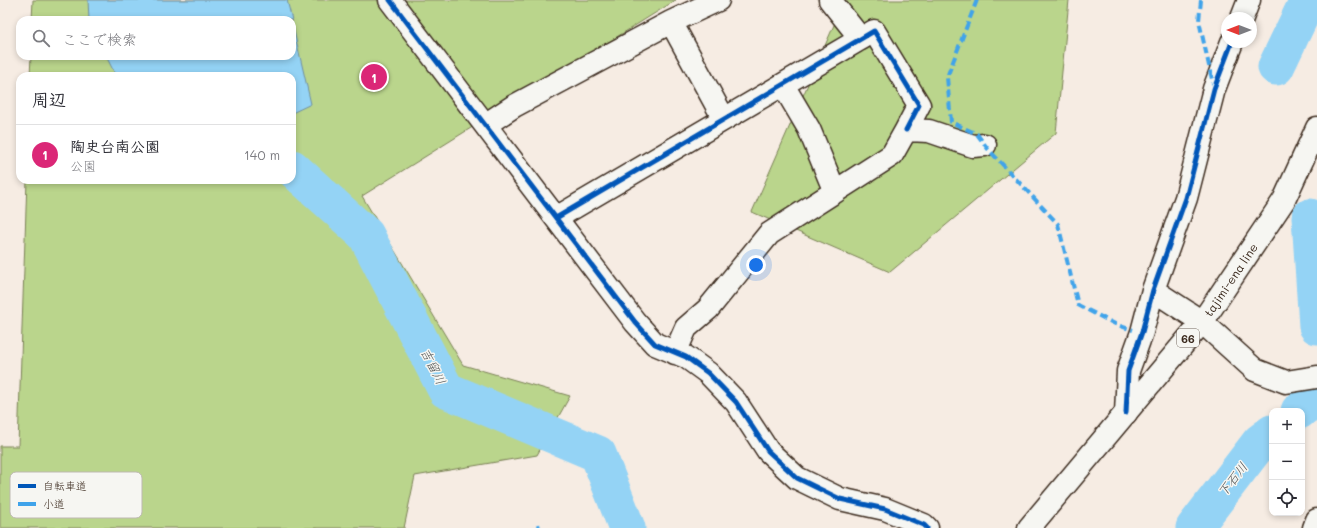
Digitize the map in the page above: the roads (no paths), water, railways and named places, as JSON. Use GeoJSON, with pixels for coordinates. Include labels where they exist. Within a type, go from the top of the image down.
{"type":"FeatureCollection","features":[{"type":"Feature","properties":{"kind":"street"},"geometry":{"type":"LineString","coordinates":[[390,0],[635,322],[655,344],[686,357],[708,373],[736,402],[768,451],[796,478],[840,499],[885,509],[924,525],[927,528]]}},
{"type":"Feature","properties":{"kind":"street"},"geometry":{"type":"LineString","coordinates":[[485,124],[514,106],[671,22],[718,0]]}},
{"type":"Feature","properties":{"kind":"street"},"geometry":{"type":"LineString","coordinates":[[830,0],[861,39]]}},
{"type":"Feature","properties":{"kind":"street"},"geometry":{"type":"LineString","coordinates":[[1244,12],[1249,0]]}},
{"type":"Feature","properties":{"kind":"street"},"geometry":{"type":"LineString","coordinates":[[671,22],[724,119]]}},
{"type":"Feature","properties":{"kind":"street"},"geometry":{"type":"LineString","coordinates":[[556,218],[874,31],[919,105],[892,155],[769,234],[708,309],[686,328],[675,353]]}},
{"type":"Feature","properties":{"kind":"street"},"geometry":{"type":"LineString","coordinates":[[1126,413],[1128,371],[1142,332],[1153,290],[1186,198],[1214,89],[1230,48]]}},
{"type":"Feature","properties":{"kind":"street"},"geometry":{"type":"LineString","coordinates":[[783,85],[809,129],[835,192]]}},
{"type":"Feature","properties":{"kind":"street","name":"tajimi-ena line"},"geometry":{"type":"LineString","coordinates":[[1029,528],[1202,322],[1284,200],[1317,128]]}},
{"type":"Feature","properties":{"kind":"street"},"geometry":{"type":"LineString","coordinates":[[906,130],[929,131],[973,146],[985,145]]}},
{"type":"Feature","properties":{"kind":"street"},"geometry":{"type":"LineString","coordinates":[[1153,290],[1202,322],[1255,370],[1286,382],[1317,377]]}},
{"type":"Feature","properties":{"kind":"street"},"geometry":{"type":"LineString","coordinates":[[1314,528],[1317,520]]}},
{"type":"Feature","properties":{"kind":"water"},"geometry":{"type":"Polygon","coordinates":[[[88,0],[287,0],[291,16],[89,16],[88,0]]]}},
{"type":"Feature","properties":{"kind":"water"},"geometry":{"type":"Polygon","coordinates":[[[296,39],[311,104],[296,111],[296,72],[114,72],[108,60],[296,60],[296,39]]]}},
{"type":"Feature","properties":{"kind":"waterway"},"geometry":{"type":"LineString","coordinates":[[1276,67],[1308,0]]}},
{"type":"Feature","properties":{"kind":"waterway","name":"吉留川"},"geometry":{"type":"LineString","coordinates":[[296,172],[366,235],[446,390],[598,454],[627,528]]}},
{"type":"Feature","properties":{"kind":"waterway"},"geometry":{"type":"LineString","coordinates":[[1310,217],[1317,326]]}},
{"type":"Feature","properties":{"kind":"waterway","name":"下石川"},"geometry":{"type":"LineString","coordinates":[[1302,408],[1306,405],[1317,402]]}},
{"type":"Feature","properties":{"kind":"waterway","name":"下石川"},"geometry":{"type":"LineString","coordinates":[[1194,528],[1260,442],[1269,435]]}},
{"type":"Feature","properties":{"kind":"place","name":"陶史台南公園"},"geometry":{"type":"Point","coordinates":[374,77]}}]}
